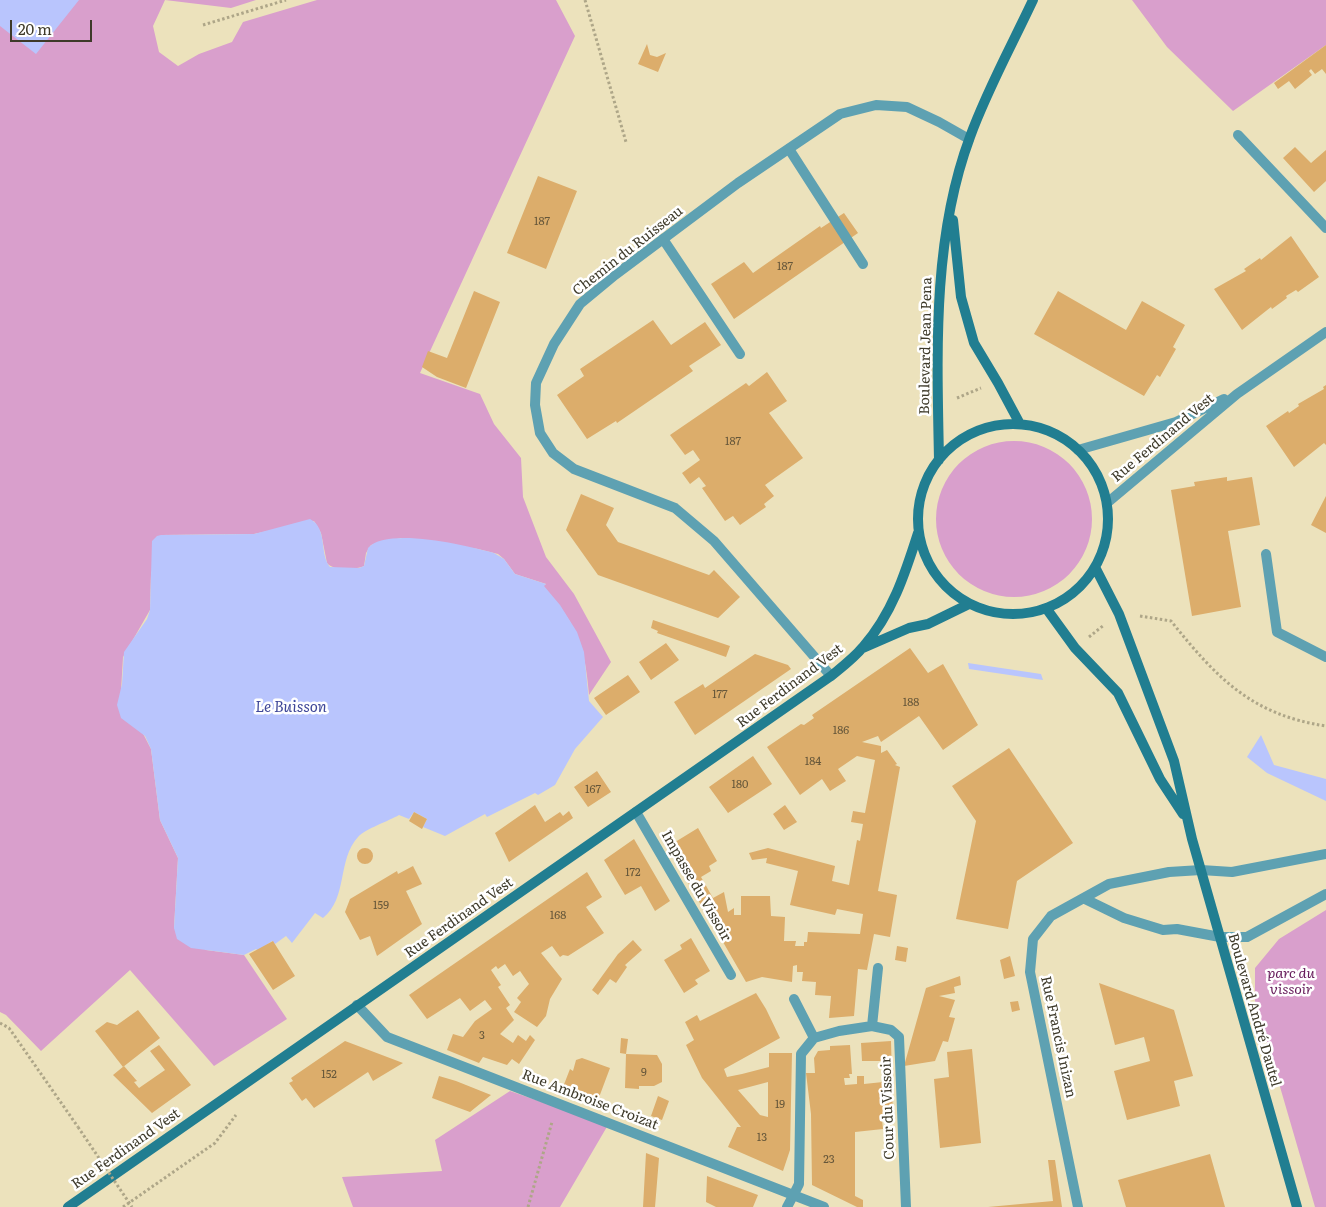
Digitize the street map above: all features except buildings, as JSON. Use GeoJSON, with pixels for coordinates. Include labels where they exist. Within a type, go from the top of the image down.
{"type":"FeatureCollection","features":[{"type":"Feature","properties":{"kind":"main road","name":"Boulevard Jean Pena"},"geometry":{"type":"LineString","coordinates":[[939,460],[940,286],[952,204],[969,139],[1033,0]]}},
{"type":"Feature","properties":{"kind":"main road","name":"Boulevard Jean Pena"},"geometry":{"type":"LineString","coordinates":[[952,204],[961,297],[974,343],[1020,424]]}},
{"type":"Feature","properties":{"kind":"main road"},"geometry":{"type":"LineString","coordinates":[[862,648],[881,624],[901,587],[918,533],[919,500],[926,478],[955,443],[975,432],[997,425],[1020,424],[1051,432],[1078,450],[1097,474],[1107,503],[1106,537],[1094,567],[1074,592],[1046,608],[1024,613],[1002,613],[969,604],[950,591],[935,574],[925,555],[918,533]]}},
{"type":"Feature","properties":{"kind":"main road","name":"Boulevard André Dautel"},"geometry":{"type":"LineString","coordinates":[[1094,567],[1119,614],[1174,761],[1201,870],[1297,1207]]}},
{"type":"Feature","properties":{"kind":"main road"},"geometry":{"type":"LineString","coordinates":[[862,648],[909,628],[928,624],[969,604]]}},
{"type":"Feature","properties":{"kind":"main road","name":"Boulevard André Dautel"},"geometry":{"type":"LineString","coordinates":[[1046,608],[1075,648],[1118,693],[1160,780],[1187,819]]}},
{"type":"Feature","properties":{"kind":"main road","name":"Rue Ferdinand Vest"},"geometry":{"type":"LineString","coordinates":[[68,1207],[357,1004],[831,676],[862,648]]}},
{"type":"Feature","properties":{"kind":"street","name":"Chemin du Ruisseau"},"geometry":{"type":"LineString","coordinates":[[831,676],[714,541],[675,508],[574,469],[553,453],[540,433],[535,405],[536,383],[554,344],[580,304],[738,183],[840,114],[876,105],[907,107],[940,122],[969,139]]}},
{"type":"Feature","properties":{"kind":"street"},"geometry":{"type":"LineString","coordinates":[[1238,135],[1326,228]]}},
{"type":"Feature","properties":{"kind":"street"},"geometry":{"type":"LineString","coordinates":[[789,149],[863,264]]}},
{"type":"Feature","properties":{"kind":"street"},"geometry":{"type":"LineString","coordinates":[[663,239],[740,354]]}},
{"type":"Feature","properties":{"kind":"street","name":"Rue Ferdinand Vest"},"geometry":{"type":"LineString","coordinates":[[1107,503],[1237,394],[1326,332]]}},
{"type":"Feature","properties":{"kind":"street","name":"Rue Ferdinand Vest"},"geometry":{"type":"LineString","coordinates":[[1078,450],[1176,422],[1237,394]]}},
{"type":"Feature","properties":{"kind":"street"},"geometry":{"type":"LineString","coordinates":[[1266,554],[1277,632],[1326,656]]}},
{"type":"Feature","properties":{"kind":"street","name":"Impasse du Vissoir"},"geometry":{"type":"LineString","coordinates":[[636,812],[731,975]]}},
{"type":"Feature","properties":{"kind":"street","name":"Rue Francis Inizan"},"geometry":{"type":"LineString","coordinates":[[1078,1207],[1030,972],[1033,939],[1051,916],[1085,899],[1109,884],[1169,872],[1201,870],[1232,872],[1326,854]]}},
{"type":"Feature","properties":{"kind":"street"},"geometry":{"type":"LineString","coordinates":[[1085,899],[1124,918],[1163,930],[1185,930],[1220,937],[1248,937],[1326,894]]}},
{"type":"Feature","properties":{"kind":"street"},"geometry":{"type":"LineString","coordinates":[[872,1026],[878,968]]}},
{"type":"Feature","properties":{"kind":"street"},"geometry":{"type":"LineString","coordinates":[[787,1207],[798,1184],[801,1054],[814,1038],[794,999]]}},
{"type":"Feature","properties":{"kind":"street","name":"Rue Ambroise Croizat"},"geometry":{"type":"LineString","coordinates":[[357,1004],[387,1037],[556,1101],[824,1207]]}},
{"type":"Feature","properties":{"kind":"street","name":"Cour du Vissoir"},"geometry":{"type":"LineString","coordinates":[[814,1038],[823,1034],[872,1026],[891,1030],[899,1037],[906,1207]]}},
{"type":"Feature","properties":{"kind":"path"},"geometry":{"type":"LineString","coordinates":[[203,25],[286,0]]}},
{"type":"Feature","properties":{"kind":"path"},"geometry":{"type":"LineString","coordinates":[[585,0],[626,142]]}},
{"type":"Feature","properties":{"kind":"path"},"geometry":{"type":"LineString","coordinates":[[952,400],[989,386]]}},
{"type":"Feature","properties":{"kind":"path"},"geometry":{"type":"LineString","coordinates":[[1139,615],[1171,621],[1206,665],[1227,684],[1260,706],[1296,720],[1326,726]]}},
{"type":"Feature","properties":{"kind":"path"},"geometry":{"type":"LineString","coordinates":[[1083,641],[1105,625]]}},
{"type":"Feature","properties":{"kind":"path"},"geometry":{"type":"LineString","coordinates":[[0,1023],[9,1028],[132,1207]]}},
{"type":"Feature","properties":{"kind":"path"},"geometry":{"type":"LineString","coordinates":[[528,1207],[549,1136],[556,1101]]}},
{"type":"Feature","properties":{"kind":"path"},"geometry":{"type":"LineString","coordinates":[[123,1207],[215,1143],[237,1113]]}},
{"type":"Feature","properties":{"kind":"green space"},"geometry":{"type":"Polygon","coordinates":[[[0,0],[165,0],[153,26],[159,52],[178,66],[199,54],[232,42],[243,22],[317,0],[556,0],[575,36],[420,373],[480,394],[494,424],[521,458],[523,497],[546,557],[574,594],[611,662],[589,695],[585,662],[577,636],[564,612],[543,586],[546,584],[515,574],[498,554],[478,549],[401,538],[371,545],[366,553],[364,566],[344,569],[330,566],[327,563],[321,533],[314,521],[254,534],[161,535],[151,574],[150,610],[123,657],[121,691],[151,749],[160,820],[178,858],[174,928],[206,950],[244,955],[287,1019],[214,1066],[130,970],[41,1051],[6,1015],[0,1012],[0,0]]]}},
{"type":"Feature","properties":{"kind":"green space"},"geometry":{"type":"Polygon","coordinates":[[[165,0],[256,0],[231,8],[165,0]]]}},
{"type":"Feature","properties":{"kind":"green space"},"geometry":{"type":"Polygon","coordinates":[[[1132,0],[1326,0],[1326,45],[1233,111],[1167,47],[1132,0]]]}},
{"type":"Feature","properties":{"kind":"green space"},"geometry":{"type":"Polygon","coordinates":[[[1014,441],[1044,447],[1057,454],[1069,464],[1079,476],[1086,489],[1092,519],[1086,549],[1079,562],[1069,574],[1057,584],[1044,591],[1014,597],[984,591],[971,584],[959,574],[949,562],[942,549],[936,519],[942,489],[949,476],[959,464],[971,454],[984,447],[1014,441]]]}},
{"type":"Feature","properties":{"kind":"green space","name":"parc du vissoir"},"geometry":{"type":"Polygon","coordinates":[[[1326,910],[1326,1207],[1315,1207],[1255,1001],[1255,968],[1279,939],[1326,910]]]}},
{"type":"Feature","properties":{"kind":"green space"},"geometry":{"type":"Polygon","coordinates":[[[510,1091],[608,1125],[560,1207],[353,1207],[342,1177],[442,1171],[435,1140],[510,1091]]]}},
{"type":"Feature","properties":{"kind":"water"},"geometry":{"type":"Polygon","coordinates":[[[0,0],[79,0],[36,54],[0,26],[0,0]]]}},
{"type":"Feature","properties":{"kind":"water","name":"Le Buisson"},"geometry":{"type":"Polygon","coordinates":[[[310,519],[319,528],[325,555],[330,567],[359,568],[364,566],[368,548],[378,542],[410,538],[466,546],[494,553],[504,559],[515,574],[546,584],[544,586],[560,605],[577,632],[584,652],[589,701],[603,717],[575,749],[555,785],[538,795],[535,793],[487,817],[485,814],[445,836],[423,827],[427,819],[414,812],[409,819],[399,815],[361,834],[351,846],[340,890],[331,910],[323,918],[315,913],[292,943],[286,936],[275,944],[272,941],[258,951],[256,949],[244,955],[191,948],[177,939],[174,928],[178,858],[160,820],[151,749],[145,736],[121,718],[117,705],[122,684],[124,652],[147,619],[150,610],[152,541],[161,535],[254,534],[310,519]]]}},
{"type":"Feature","properties":{"kind":"water"},"geometry":{"type":"Polygon","coordinates":[[[968,663],[1041,674],[1043,680],[969,669],[968,663]]]}},
{"type":"Feature","properties":{"kind":"water"},"geometry":{"type":"Polygon","coordinates":[[[1261,735],[1274,765],[1326,779],[1326,801],[1267,773],[1247,757],[1261,735]]]}}]}
